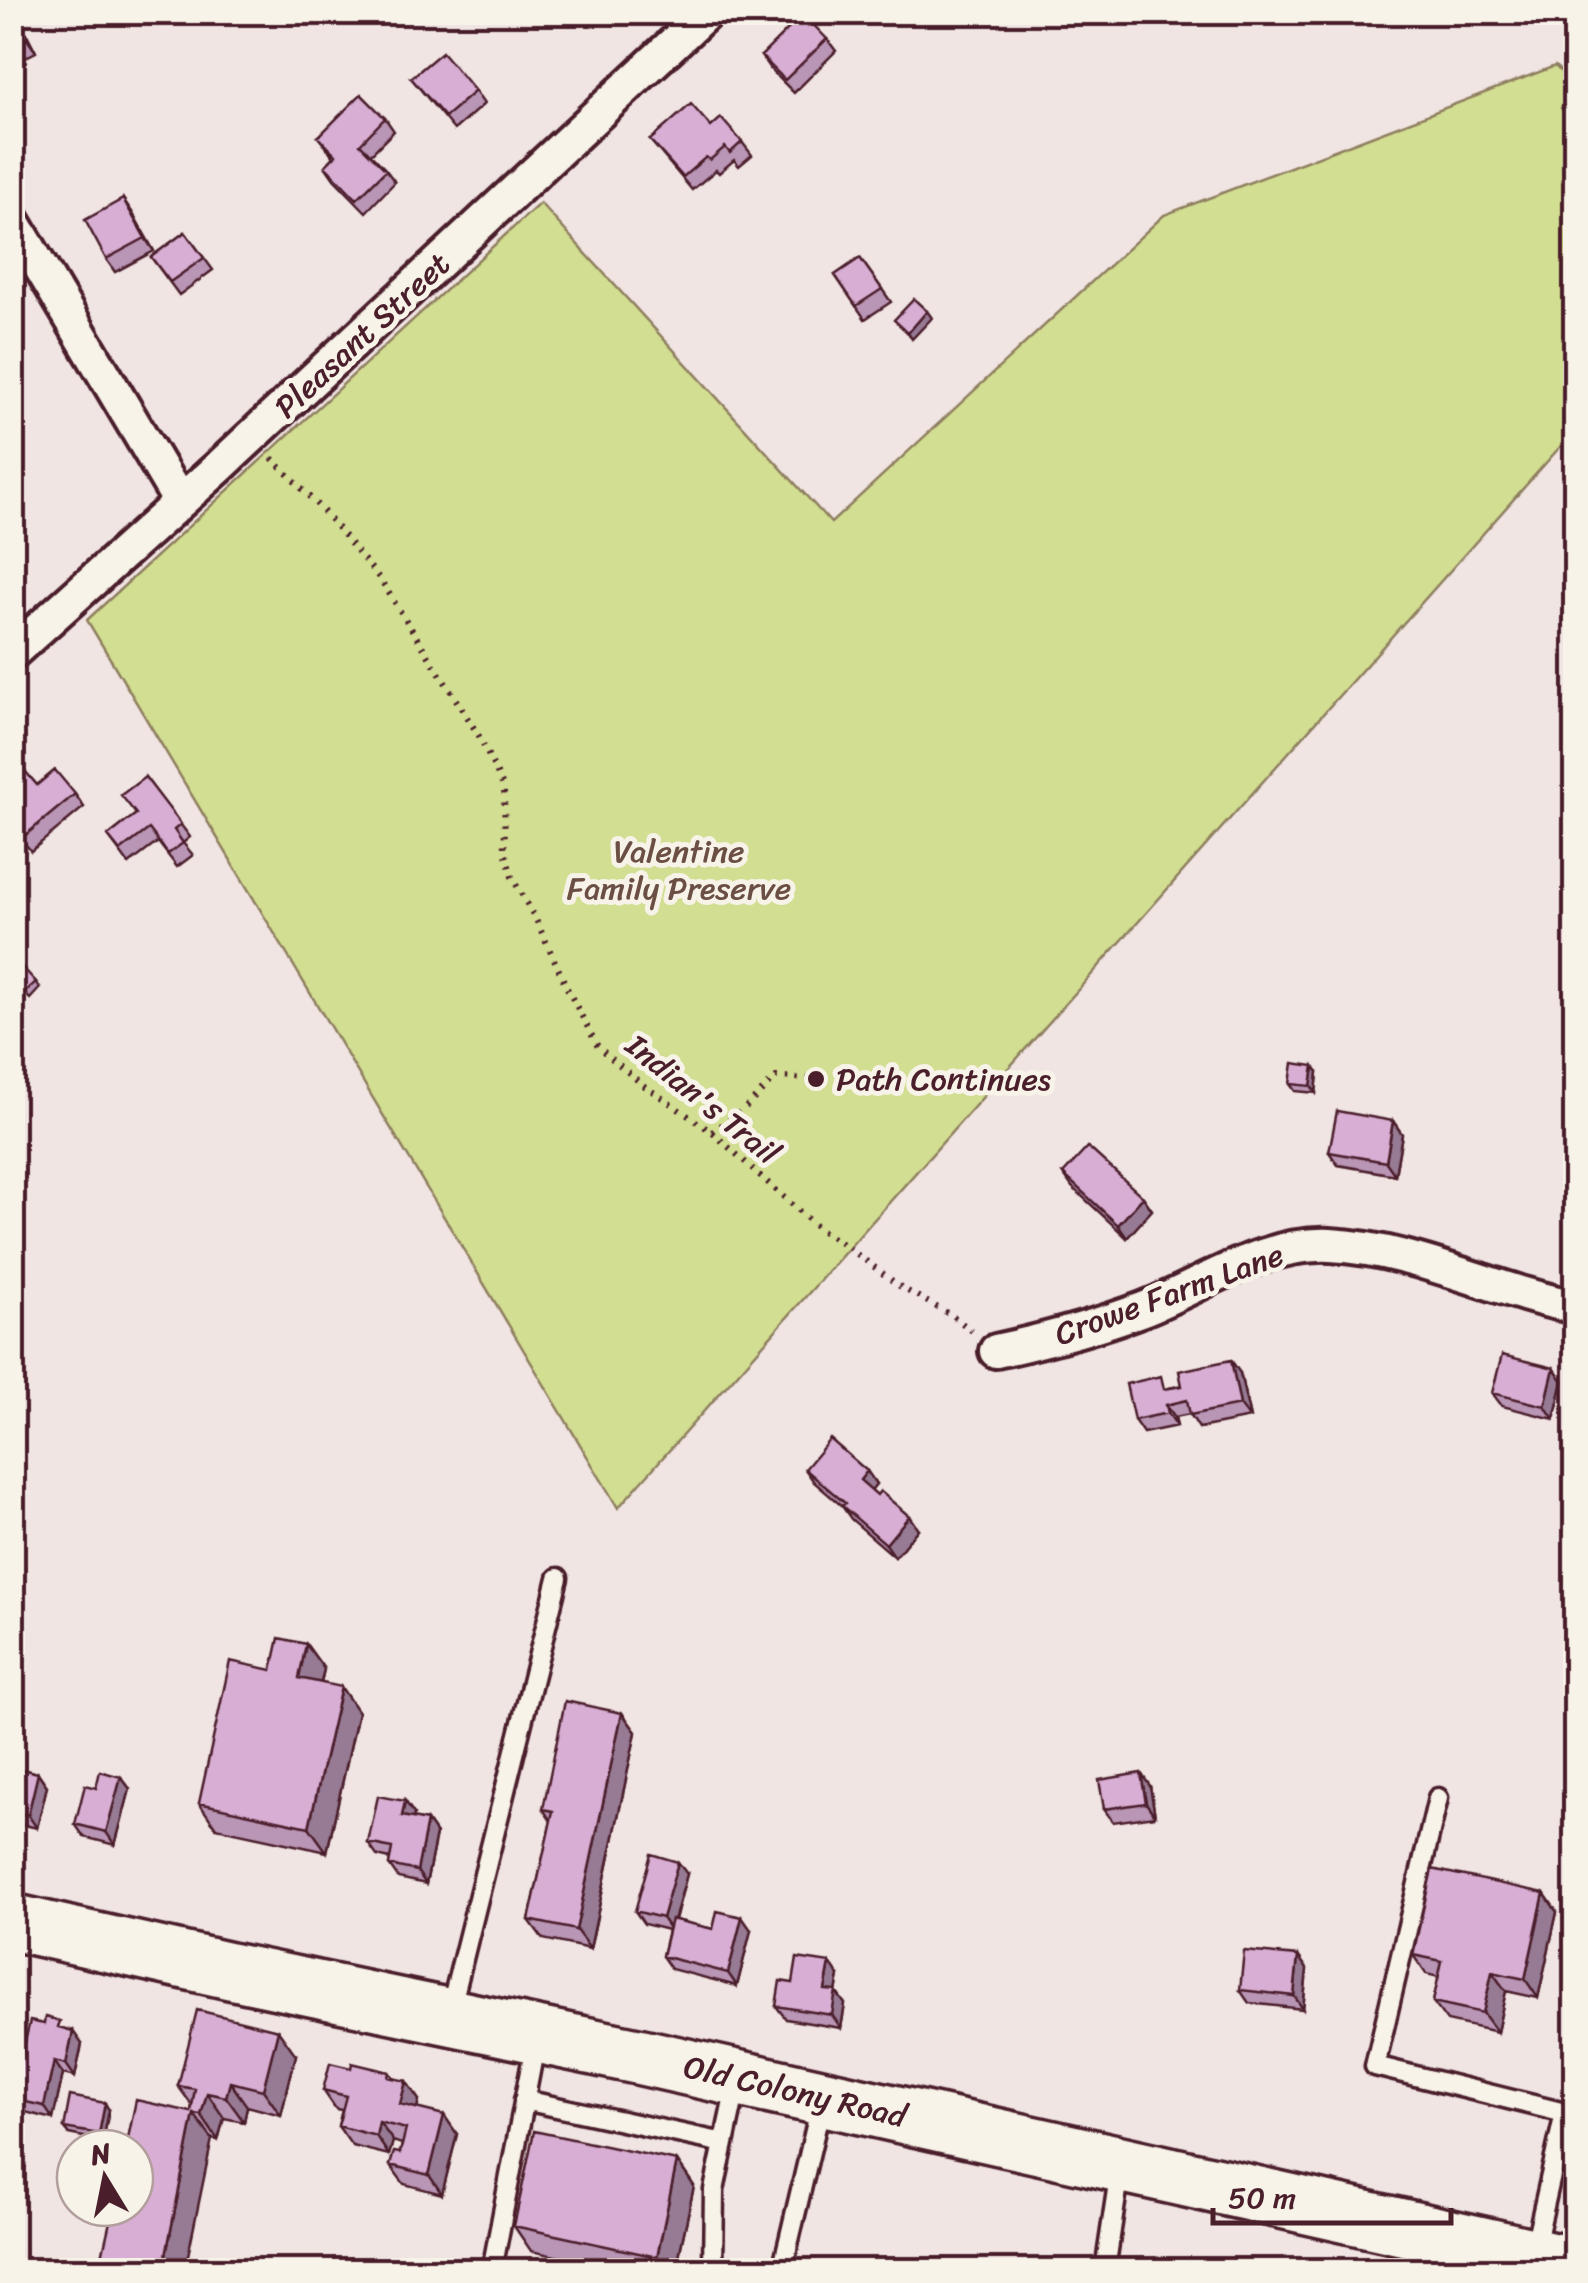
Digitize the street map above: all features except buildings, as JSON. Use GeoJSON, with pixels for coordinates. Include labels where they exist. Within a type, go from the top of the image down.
{"type":"FeatureCollection","features":[{"type":"Feature","properties":{"kind":"highway","name":"Old Colony Road"},"geometry":{"type":"LineString","coordinates":[[12,1922],[738,2078],[1554,2262]]}},
{"type":"Feature","properties":{"kind":"street","name":"Pleasant Street"},"geometry":{"type":"LineString","coordinates":[[12,653],[472,234],[707,12]]}},
{"type":"Feature","properties":{"kind":"street"},"geometry":{"type":"LineString","coordinates":[[12,219],[180,502]]}},
{"type":"Feature","properties":{"kind":"street","name":"Crowe Farm Lane"},"geometry":{"type":"LineString","coordinates":[[996,1351],[1108,1322],[1284,1248],[1328,1244],[1406,1258],[1576,1307]]}},
{"type":"Feature","properties":{"kind":"lane"},"geometry":{"type":"LineString","coordinates":[[449,2017],[558,1578]]}},
{"type":"Feature","properties":{"kind":"lane"},"geometry":{"type":"LineString","coordinates":[[1438,1798],[1375,2066],[1565,2114],[1554,2262]]}},
{"type":"Feature","properties":{"kind":"lane"},"geometry":{"type":"LineString","coordinates":[[492,2270],[537,2035]]}},
{"type":"Feature","properties":{"kind":"lane"},"geometry":{"type":"LineString","coordinates":[[714,2270],[714,2190],[738,2078]]}},
{"type":"Feature","properties":{"kind":"lane"},"geometry":{"type":"LineString","coordinates":[[782,2270],[823,2098]]}},
{"type":"Feature","properties":{"kind":"lane"},"geometry":{"type":"LineString","coordinates":[[524,2100],[724,2143]]}},
{"type":"Feature","properties":{"kind":"lane"},"geometry":{"type":"LineString","coordinates":[[1104,2270],[1121,2164]]}},
{"type":"Feature","properties":{"kind":"path","name":"Indian's Trail"},"geometry":{"type":"LineString","coordinates":[[268,454],[325,513],[380,580],[478,736],[504,788],[505,851],[512,877],[598,1046],[643,1085],[712,1132],[820,1230],[902,1288],[953,1316],[996,1351]]}},
{"type":"Feature","properties":{"kind":"path"},"geometry":{"type":"LineString","coordinates":[[712,1132],[743,1110],[776,1078],[816,1079]]}},
{"type":"Feature","properties":{"kind":"green space","name":"Valentine Family Preserve"},"geometry":{"type":"Polygon","coordinates":[[[1555,66],[1575,85],[1575,93],[1561,108],[1576,123],[1575,430],[618,1508],[87,620],[540,203],[831,523],[1164,215],[1555,66]]]}},
{"type":"Feature","properties":{"kind":"place","name":"Path Continues"},"geometry":{"type":"Point","coordinates":[816,1079]}}]}
